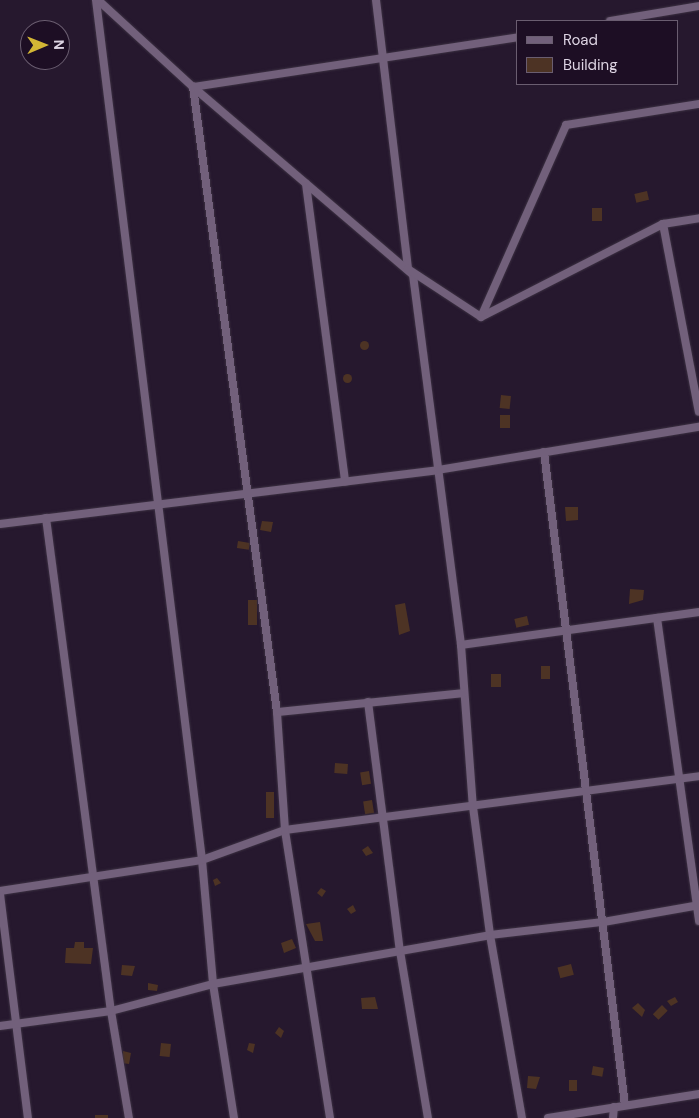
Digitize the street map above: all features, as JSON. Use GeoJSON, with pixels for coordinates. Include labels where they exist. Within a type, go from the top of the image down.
{"type":"FeatureCollection","features":[{"type":"Feature","properties":{"kind":"street"},"geometry":{"type":"LineString","coordinates":[[97,0],[193,87],[408,269],[481,317]]}},
{"type":"Feature","properties":{"kind":"street"},"geometry":{"type":"LineString","coordinates":[[97,0],[156,505],[202,860],[213,984],[234,1118]]}},
{"type":"Feature","properties":{"kind":"street"},"geometry":{"type":"LineString","coordinates":[[376,0],[408,269],[413,275],[461,645],[463,693],[473,807],[490,935],[522,1118]]}},
{"type":"Feature","properties":{"kind":"street"},"geometry":{"type":"LineString","coordinates":[[616,20],[699,6]]}},
{"type":"Feature","properties":{"kind":"street"},"geometry":{"type":"LineString","coordinates":[[193,87],[382,60],[516,37]]}},
{"type":"Feature","properties":{"kind":"street"},"geometry":{"type":"LineString","coordinates":[[193,87],[277,712],[285,830],[305,968],[330,1118]]}},
{"type":"Feature","properties":{"kind":"street"},"geometry":{"type":"LineString","coordinates":[[481,317],[566,125],[699,104]]}},
{"type":"Feature","properties":{"kind":"street"},"geometry":{"type":"LineString","coordinates":[[306,184],[344,481]]}},
{"type":"Feature","properties":{"kind":"street"},"geometry":{"type":"LineString","coordinates":[[481,317],[663,224],[699,218]]}},
{"type":"Feature","properties":{"kind":"street"},"geometry":{"type":"LineString","coordinates":[[663,224],[699,412]]}},
{"type":"Feature","properties":{"kind":"street"},"geometry":{"type":"LineString","coordinates":[[0,524],[438,470],[699,427]]}},
{"type":"Feature","properties":{"kind":"street"},"geometry":{"type":"LineString","coordinates":[[544,452],[625,1105]]}},
{"type":"Feature","properties":{"kind":"street"},"geometry":{"type":"LineString","coordinates":[[46,518],[111,1011],[129,1118]]}},
{"type":"Feature","properties":{"kind":"street"},"geometry":{"type":"LineString","coordinates":[[461,645],[699,612]]}},
{"type":"Feature","properties":{"kind":"street"},"geometry":{"type":"LineString","coordinates":[[657,618],[699,921]]}},
{"type":"Feature","properties":{"kind":"street"},"geometry":{"type":"LineString","coordinates":[[277,712],[463,693]]}},
{"type":"Feature","properties":{"kind":"street"},"geometry":{"type":"LineString","coordinates":[[368,702],[385,818],[400,951],[428,1118]]}},
{"type":"Feature","properties":{"kind":"street"},"geometry":{"type":"LineString","coordinates":[[28,1118],[0,893],[93,875],[202,860],[285,830],[586,793],[699,776]]}},
{"type":"Feature","properties":{"kind":"street"},"geometry":{"type":"LineString","coordinates":[[0,1026],[17,1026],[111,1011],[213,984],[490,935],[603,922],[698,906]]}},
{"type":"Feature","properties":{"kind":"street"},"geometry":{"type":"LineString","coordinates":[[548,1118],[699,1094]]}},
{"type":"Feature","properties":{"kind":"street"},"geometry":{"type":"LineString","coordinates":[[613,1118],[614,1108]]}},
{"type":"Feature","properties":{"kind":"building"},"geometry":{"type":"Polygon","coordinates":[[[647,191],[649,200],[636,203],[634,194],[647,191]]]}},
{"type":"Feature","properties":{"kind":"building"},"geometry":{"type":"Polygon","coordinates":[[[592,208],[602,208],[602,221],[592,221],[592,208]]]}},
{"type":"Feature","properties":{"kind":"building"},"geometry":{"type":"Polygon","coordinates":[[[364,340],[369,345],[364,350],[359,345],[364,340]]]}},
{"type":"Feature","properties":{"kind":"building"},"geometry":{"type":"Polygon","coordinates":[[[347,374],[351,378],[347,382],[343,378],[347,374]]]}},
{"type":"Feature","properties":{"kind":"building"},"geometry":{"type":"Polygon","coordinates":[[[501,395],[511,396],[510,409],[500,408],[501,395]]]}},
{"type":"Feature","properties":{"kind":"building"},"geometry":{"type":"Polygon","coordinates":[[[500,415],[510,415],[510,428],[500,428],[500,415]]]}},
{"type":"Feature","properties":{"kind":"building"},"geometry":{"type":"Polygon","coordinates":[[[565,507],[578,507],[578,520],[566,521],[565,507]]]}},
{"type":"Feature","properties":{"kind":"building"},"geometry":{"type":"Polygon","coordinates":[[[262,521],[273,522],[271,532],[260,530],[262,521]]]}},
{"type":"Feature","properties":{"kind":"building"},"geometry":{"type":"Polygon","coordinates":[[[238,541],[250,543],[249,550],[237,548],[238,541]]]}},
{"type":"Feature","properties":{"kind":"building"},"geometry":{"type":"Polygon","coordinates":[[[630,589],[644,590],[643,600],[629,604],[630,589]]]}},
{"type":"Feature","properties":{"kind":"building"},"geometry":{"type":"Polygon","coordinates":[[[248,600],[257,600],[257,625],[248,625],[248,600]]]}},
{"type":"Feature","properties":{"kind":"building"},"geometry":{"type":"Polygon","coordinates":[[[405,603],[410,631],[399,635],[395,605],[405,603]]]}},
{"type":"Feature","properties":{"kind":"building"},"geometry":{"type":"Polygon","coordinates":[[[527,616],[529,625],[516,628],[514,619],[527,616]]]}},
{"type":"Feature","properties":{"kind":"building"},"geometry":{"type":"Polygon","coordinates":[[[541,666],[550,666],[550,679],[541,679],[541,666]]]}},
{"type":"Feature","properties":{"kind":"building"},"geometry":{"type":"Polygon","coordinates":[[[491,674],[501,674],[501,687],[491,687],[491,674]]]}},
{"type":"Feature","properties":{"kind":"building"},"geometry":{"type":"Polygon","coordinates":[[[335,763],[348,764],[347,774],[334,773],[335,763]]]}},
{"type":"Feature","properties":{"kind":"building"},"geometry":{"type":"Polygon","coordinates":[[[369,771],[371,784],[362,785],[360,772],[369,771]]]}},
{"type":"Feature","properties":{"kind":"building"},"geometry":{"type":"Polygon","coordinates":[[[266,792],[274,792],[274,818],[266,818],[266,792]]]}},
{"type":"Feature","properties":{"kind":"building"},"geometry":{"type":"Polygon","coordinates":[[[372,800],[374,813],[365,814],[363,801],[372,800]]]}},
{"type":"Feature","properties":{"kind":"building"},"geometry":{"type":"Polygon","coordinates":[[[368,846],[373,853],[366,856],[362,850],[368,846]]]}},
{"type":"Feature","properties":{"kind":"building"},"geometry":{"type":"Polygon","coordinates":[[[217,878],[221,883],[215,886],[213,880],[217,878]]]}},
{"type":"Feature","properties":{"kind":"building"},"geometry":{"type":"Polygon","coordinates":[[[321,888],[326,891],[322,897],[317,893],[321,888]]]}},
{"type":"Feature","properties":{"kind":"building"},"geometry":{"type":"Polygon","coordinates":[[[353,905],[356,911],[351,914],[347,909],[353,905]]]}},
{"type":"Feature","properties":{"kind":"building"},"geometry":{"type":"Polygon","coordinates":[[[320,922],[323,941],[315,941],[306,924],[320,922]]]}},
{"type":"Feature","properties":{"kind":"building"},"geometry":{"type":"Polygon","coordinates":[[[292,939],[296,948],[284,953],[281,943],[292,939]]]}},
{"type":"Feature","properties":{"kind":"building"},"geometry":{"type":"Polygon","coordinates":[[[75,942],[84,942],[84,948],[93,948],[91,964],[65,963],[66,948],[74,948],[75,942]]]}},
{"type":"Feature","properties":{"kind":"building"},"geometry":{"type":"Polygon","coordinates":[[[571,964],[574,975],[560,978],[557,968],[571,964]]]}},
{"type":"Feature","properties":{"kind":"building"},"geometry":{"type":"Polygon","coordinates":[[[122,965],[135,966],[132,976],[121,975],[122,965]]]}},
{"type":"Feature","properties":{"kind":"building"},"geometry":{"type":"Polygon","coordinates":[[[148,983],[158,985],[157,991],[148,990],[148,983]]]}},
{"type":"Feature","properties":{"kind":"building"},"geometry":{"type":"Polygon","coordinates":[[[375,997],[378,1009],[362,1009],[361,998],[375,997]]]}},
{"type":"Feature","properties":{"kind":"building"},"geometry":{"type":"Polygon","coordinates":[[[675,997],[678,1002],[671,1006],[667,1001],[675,997]]]}},
{"type":"Feature","properties":{"kind":"building"},"geometry":{"type":"Polygon","coordinates":[[[638,1003],[645,1010],[642,1017],[632,1008],[638,1003]]]}},
{"type":"Feature","properties":{"kind":"building"},"geometry":{"type":"Polygon","coordinates":[[[662,1005],[668,1011],[658,1020],[653,1014],[662,1005]]]}},
{"type":"Feature","properties":{"kind":"building"},"geometry":{"type":"Polygon","coordinates":[[[279,1027],[284,1031],[281,1038],[275,1033],[279,1027]]]}},
{"type":"Feature","properties":{"kind":"building"},"geometry":{"type":"Polygon","coordinates":[[[161,1043],[171,1044],[170,1057],[160,1056],[161,1043]]]}},
{"type":"Feature","properties":{"kind":"building"},"geometry":{"type":"Polygon","coordinates":[[[249,1043],[255,1044],[253,1053],[247,1050],[249,1043]]]}},
{"type":"Feature","properties":{"kind":"building"},"geometry":{"type":"Polygon","coordinates":[[[123,1051],[131,1053],[129,1064],[122,1063],[123,1051]]]}},
{"type":"Feature","properties":{"kind":"building"},"geometry":{"type":"Polygon","coordinates":[[[593,1066],[604,1068],[602,1077],[591,1075],[593,1066]]]}},
{"type":"Feature","properties":{"kind":"building"},"geometry":{"type":"Polygon","coordinates":[[[528,1076],[540,1077],[536,1089],[527,1088],[528,1076]]]}},
{"type":"Feature","properties":{"kind":"building"},"geometry":{"type":"Polygon","coordinates":[[[569,1080],[577,1080],[577,1091],[569,1091],[569,1080]]]}},
{"type":"Feature","properties":{"kind":"building"},"geometry":{"type":"Polygon","coordinates":[[[95,1115],[108,1115],[108,1118],[95,1118],[95,1115]]]}}]}
